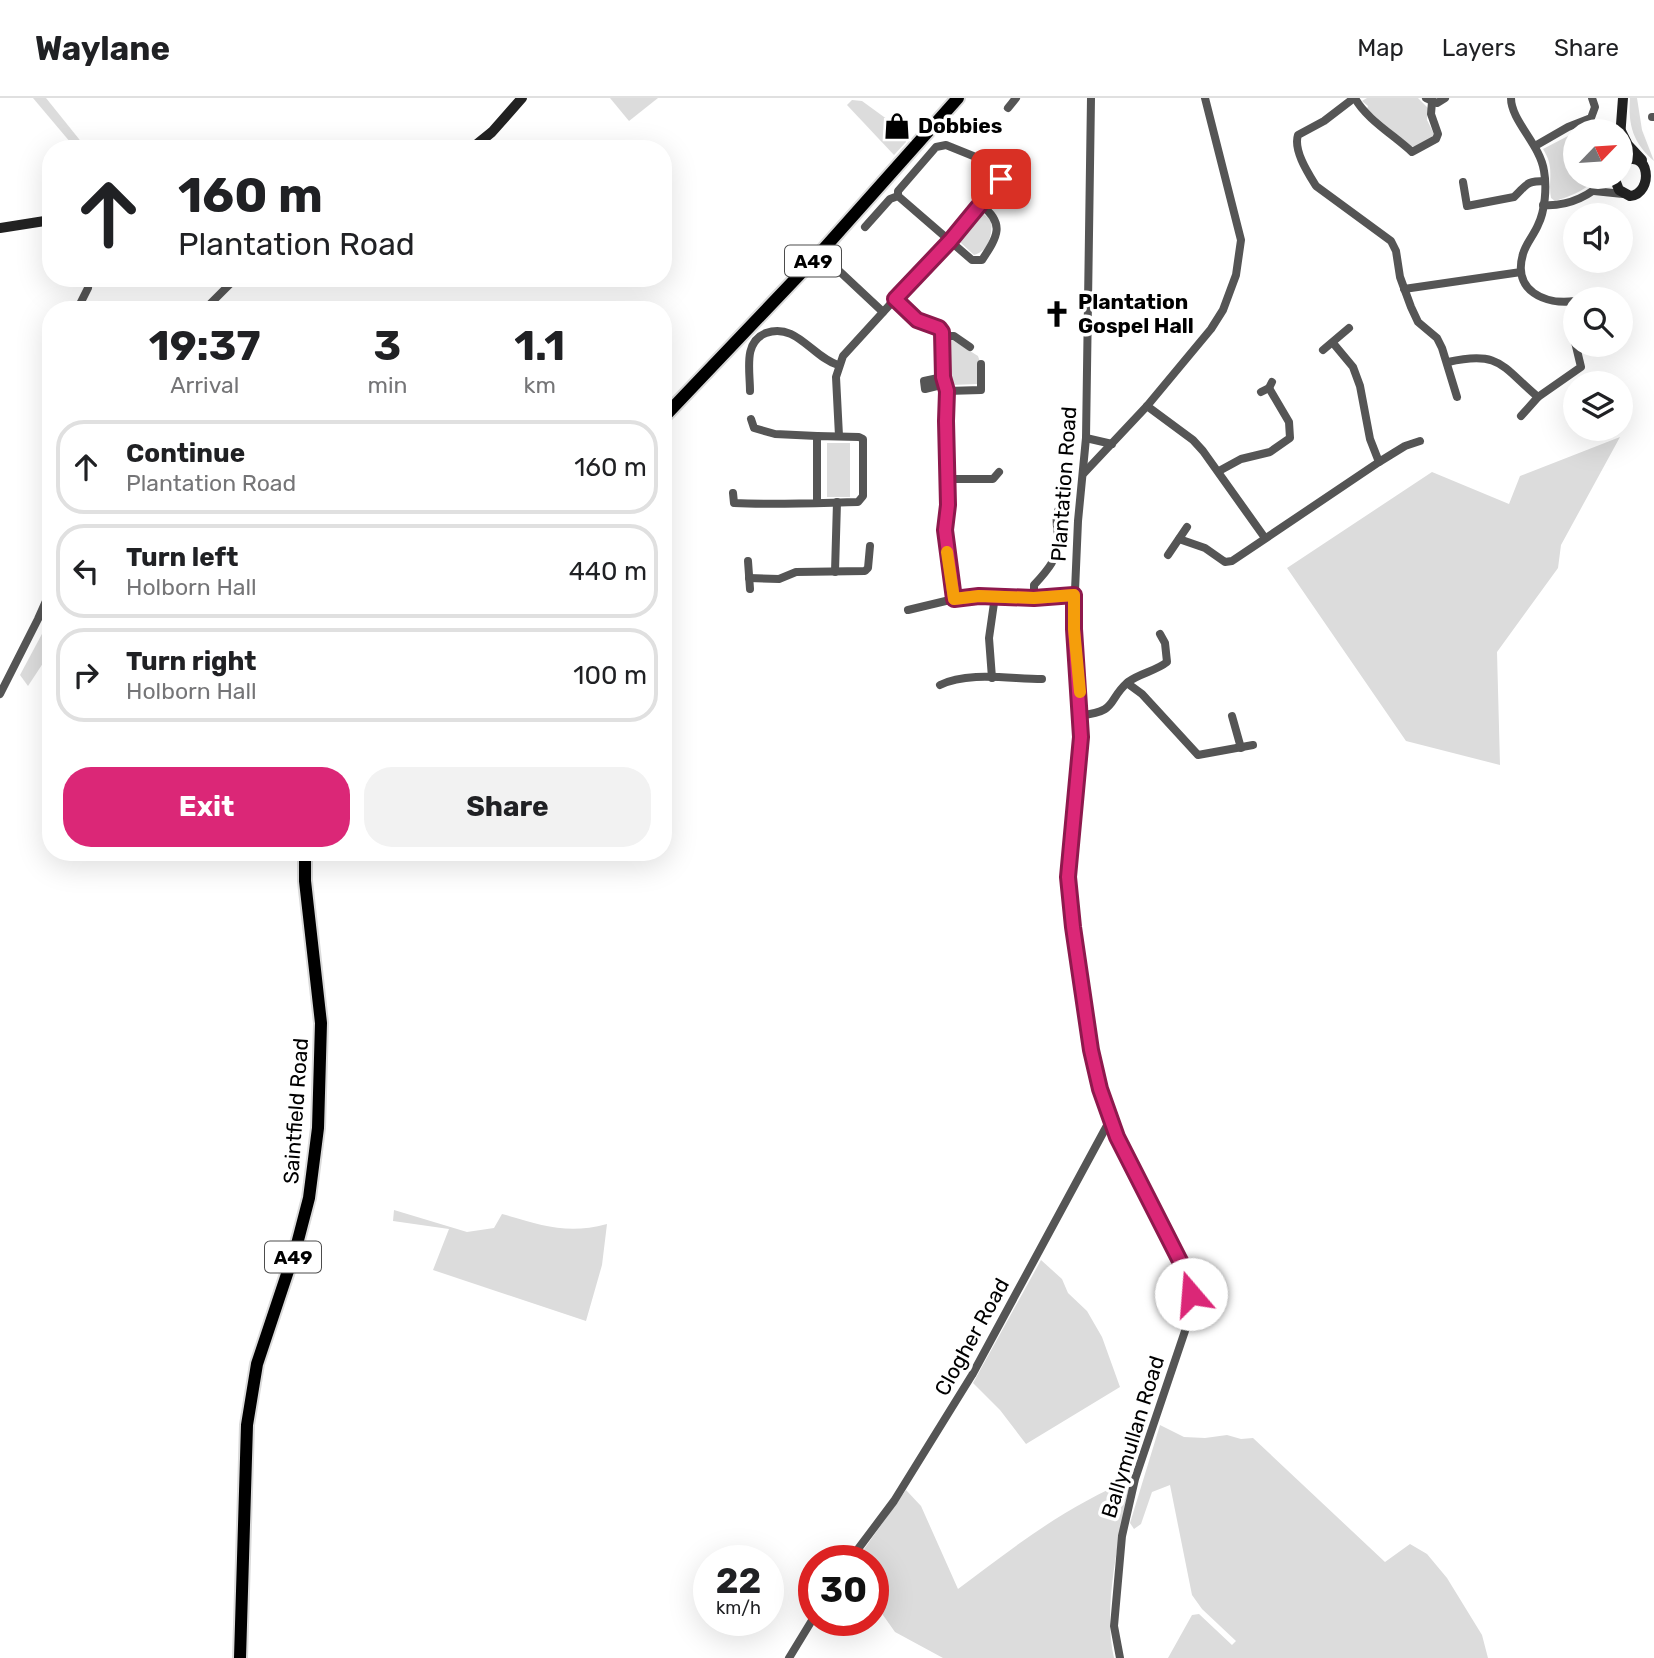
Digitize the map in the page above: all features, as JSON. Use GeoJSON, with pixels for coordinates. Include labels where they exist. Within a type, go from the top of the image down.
{"type":"FeatureCollection","features":[{"type":"Feature","properties":{"kind":"main road"},"geometry":{"type":"LineString","coordinates":[[482,140],[522,98]]}},
{"type":"Feature","properties":{"kind":"main road","name":"A49"},"geometry":{"type":"LineString","coordinates":[[672,409],[820,253],[958,98]]}},
{"type":"Feature","properties":{"kind":"main road"},"geometry":{"type":"LineString","coordinates":[[1622,119],[1623,98]]}},
{"type":"Feature","properties":{"kind":"main road"},"geometry":{"type":"LineString","coordinates":[[1633,150],[1647,166],[1653,179],[1647,189],[1636,196]]}},
{"type":"Feature","properties":{"kind":"main road"},"geometry":{"type":"LineString","coordinates":[[1633,158],[1643,161]]}},
{"type":"Feature","properties":{"kind":"main road"},"geometry":{"type":"LineString","coordinates":[[1620,189],[1624,194],[1654,198]]}},
{"type":"Feature","properties":{"kind":"main road"},"geometry":{"type":"LineString","coordinates":[[0,228],[42,221]]}},
{"type":"Feature","properties":{"kind":"main road","name":"Saintfield Road"},"geometry":{"type":"LineString","coordinates":[[240,1658],[247,1425],[251,1392],[257,1364],[309,1198],[318,1128],[321,1023],[305,861]]}},
{"type":"Feature","properties":{"kind":"street","name":"Plantation Road"},"geometry":{"type":"LineString","coordinates":[[1091,98],[1087,438],[1078,521],[1074,595],[1081,737],[1069,859],[1070,903],[1091,1050],[1110,1120]]}},
{"type":"Feature","properties":{"kind":"street"},"geometry":{"type":"LineString","coordinates":[[1084,473],[1147,406],[1217,320],[1230,294],[1239,263],[1241,240],[1205,98]]}},
{"type":"Feature","properties":{"kind":"street"},"geometry":{"type":"LineString","coordinates":[[1445,98],[1437,103],[1429,100],[1430,114],[1438,134],[1436,139],[1412,152],[1378,124],[1355,98],[1324,121],[1298,135],[1297,146],[1309,175],[1317,186],[1391,241],[1418,322],[1437,338],[1448,362],[1457,397]]}},
{"type":"Feature","properties":{"kind":"street"},"geometry":{"type":"LineString","coordinates":[[1511,98],[1515,114],[1535,146],[1545,172],[1539,224],[1523,251],[1521,272],[1526,285],[1541,299],[1563,302]]}},
{"type":"Feature","properties":{"kind":"street"},"geometry":{"type":"LineString","coordinates":[[1535,146],[1568,127],[1591,118],[1595,107],[1592,98]]}},
{"type":"Feature","properties":{"kind":"street"},"geometry":{"type":"LineString","coordinates":[[839,436],[836,377],[843,356],[981,205],[1001,179],[998,166],[946,145],[936,147],[898,191],[898,196]]}},
{"type":"Feature","properties":{"kind":"street"},"geometry":{"type":"LineString","coordinates":[[1463,182],[1467,206],[1514,197],[1529,182],[1545,181]]}},
{"type":"Feature","properties":{"kind":"street"},"geometry":{"type":"LineString","coordinates":[[1543,205],[1557,206],[1597,189]]}},
{"type":"Feature","properties":{"kind":"street"},"geometry":{"type":"LineString","coordinates":[[1594,191],[1624,194]]}},
{"type":"Feature","properties":{"kind":"street"},"geometry":{"type":"LineString","coordinates":[[898,196],[972,260],[982,260],[994,241],[997,224],[994,215],[981,205]]}},
{"type":"Feature","properties":{"kind":"street"},"geometry":{"type":"LineString","coordinates":[[864,227],[890,199],[898,196]]}},
{"type":"Feature","properties":{"kind":"street"},"geometry":{"type":"LineString","coordinates":[[820,253],[883,312]]}},
{"type":"Feature","properties":{"kind":"street"},"geometry":{"type":"LineString","coordinates":[[1405,289],[1521,272]]}},
{"type":"Feature","properties":{"kind":"street"},"geometry":{"type":"LineString","coordinates":[[213,301],[227,287]]}},
{"type":"Feature","properties":{"kind":"street"},"geometry":{"type":"LineString","coordinates":[[895,299],[917,320],[941,330],[943,336],[948,505],[945,530],[954,599]]}},
{"type":"Feature","properties":{"kind":"street"},"geometry":{"type":"LineString","coordinates":[[781,329],[783,319]]}},
{"type":"Feature","properties":{"kind":"street"},"geometry":{"type":"LineString","coordinates":[[1323,350],[1349,328]]}},
{"type":"Feature","properties":{"kind":"street"},"geometry":{"type":"LineString","coordinates":[[750,391],[750,348],[754,340],[765,333],[781,329],[838,365]]}},
{"type":"Feature","properties":{"kind":"street"},"geometry":{"type":"LineString","coordinates":[[943,336],[954,336],[970,347]]}},
{"type":"Feature","properties":{"kind":"street"},"geometry":{"type":"LineString","coordinates":[[1333,343],[1353,368],[1370,439],[1379,462]]}},
{"type":"Feature","properties":{"kind":"street"},"geometry":{"type":"LineString","coordinates":[[1448,362],[1469,357],[1488,359],[1504,365],[1538,397]]}},
{"type":"Feature","properties":{"kind":"street"},"geometry":{"type":"LineString","coordinates":[[1521,416],[1538,397],[1581,367],[1579,357]]}},
{"type":"Feature","properties":{"kind":"street"},"geometry":{"type":"LineString","coordinates":[[945,384],[981,390],[981,364]]}},
{"type":"Feature","properties":{"kind":"street"},"geometry":{"type":"LineString","coordinates":[[1219,471],[1241,459],[1270,452],[1290,438],[1289,422],[1267,387]]}},
{"type":"Feature","properties":{"kind":"street"},"geometry":{"type":"LineString","coordinates":[[1147,406],[1193,440],[1219,471],[1265,538]]}},
{"type":"Feature","properties":{"kind":"street"},"geometry":{"type":"LineString","coordinates":[[733,493],[732,506],[782,506],[790,502],[858,502],[863,496],[863,439],[775,434],[751,427]]}},
{"type":"Feature","properties":{"kind":"street"},"geometry":{"type":"LineString","coordinates":[[817,436],[817,502]]}},
{"type":"Feature","properties":{"kind":"street"},"geometry":{"type":"LineString","coordinates":[[1087,438],[1112,444]]}},
{"type":"Feature","properties":{"kind":"street"},"geometry":{"type":"LineString","coordinates":[[1179,539],[1205,548],[1225,562],[1233,562],[1379,462],[1405,446],[1420,441]]}},
{"type":"Feature","properties":{"kind":"street"},"geometry":{"type":"LineString","coordinates":[[947,478],[995,479]]}},
{"type":"Feature","properties":{"kind":"street"},"geometry":{"type":"LineString","coordinates":[[835,572],[838,502]]}},
{"type":"Feature","properties":{"kind":"street"},"geometry":{"type":"LineString","coordinates":[[1034,598],[1034,585],[1054,563],[1058,539],[1055,518],[1059,508]]}},
{"type":"Feature","properties":{"kind":"street"},"geometry":{"type":"LineString","coordinates":[[1168,555],[1187,527]]}},
{"type":"Feature","properties":{"kind":"street"},"geometry":{"type":"LineString","coordinates":[[749,578],[779,579],[796,572],[865,571],[869,568],[870,546]]}},
{"type":"Feature","properties":{"kind":"street"},"geometry":{"type":"LineString","coordinates":[[748,561],[750,589]]}},
{"type":"Feature","properties":{"kind":"street"},"geometry":{"type":"LineString","coordinates":[[908,610],[920,603],[954,599],[1074,595]]}},
{"type":"Feature","properties":{"kind":"street"},"geometry":{"type":"LineString","coordinates":[[992,678],[989,638],[995,596]]}},
{"type":"Feature","properties":{"kind":"street"},"geometry":{"type":"LineString","coordinates":[[0,694],[42,611]]}},
{"type":"Feature","properties":{"kind":"street"},"geometry":{"type":"LineString","coordinates":[[1081,715],[1107,708],[1114,703],[1127,683],[1167,662],[1165,643],[1160,634]]}},
{"type":"Feature","properties":{"kind":"street"},"geometry":{"type":"LineString","coordinates":[[940,685],[961,678],[1042,679]]}},
{"type":"Feature","properties":{"kind":"street"},"geometry":{"type":"LineString","coordinates":[[1127,683],[1142,694],[1198,755],[1253,745]]}},
{"type":"Feature","properties":{"kind":"street"},"geometry":{"type":"LineString","coordinates":[[1232,716],[1241,748]]}},
{"type":"Feature","properties":{"kind":"street","name":"Clogher Road"},"geometry":{"type":"LineString","coordinates":[[861,1545],[894,1501],[972,1376],[1110,1120]]}},
{"type":"Feature","properties":{"kind":"street","name":"Ballymullan Road"},"geometry":{"type":"LineString","coordinates":[[1110,1120],[1140,1187],[1180,1261],[1191,1294],[1185,1328],[1135,1479],[1122,1536],[1114,1626],[1120,1658]]}},
{"type":"Feature","properties":{"kind":"street"},"geometry":{"type":"LineString","coordinates":[[789,1658],[802,1636]]}},
{"type":"Feature","properties":{"kind":"shaded area"},"geometry":{"type":"Polygon","coordinates":[[[33,98],[46,98],[80,140],[68,140],[33,98]]]}},
{"type":"Feature","properties":{"kind":"shaded area"},"geometry":{"type":"Polygon","coordinates":[[[610,98],[658,98],[629,121],[610,98]]]}},
{"type":"Feature","properties":{"kind":"shaded area"},"geometry":{"type":"Polygon","coordinates":[[[1367,98],[1418,98],[1428,108],[1427,120],[1434,134],[1431,139],[1416,147],[1409,146],[1367,109],[1368,106],[1362,101],[1367,98]]]}},
{"type":"Feature","properties":{"kind":"shaded area"},"geometry":{"type":"Polygon","coordinates":[[[1630,98],[1637,98],[1642,130],[1654,161],[1633,133],[1633,119],[1630,117],[1630,98]]]}},
{"type":"Feature","properties":{"kind":"shaded area"},"geometry":{"type":"Polygon","coordinates":[[[852,100],[862,101],[906,133],[906,142],[894,155],[847,105],[852,100]]]}},
{"type":"Feature","properties":{"kind":"shaded area"},"geometry":{"type":"Polygon","coordinates":[[[1563,138],[1563,189],[1584,189],[1555,201],[1551,198],[1550,168],[1543,149],[1563,138]]]}},
{"type":"Feature","properties":{"kind":"shaded area"},"geometry":{"type":"Polygon","coordinates":[[[982,213],[992,221],[990,237],[983,250],[974,255],[960,242],[982,213]]]}},
{"type":"Feature","properties":{"kind":"shaded area"},"geometry":{"type":"Polygon","coordinates":[[[949,338],[978,356],[980,362],[977,384],[952,385],[949,338]]]}},
{"type":"Feature","properties":{"kind":"shaded area"},"geometry":{"type":"Polygon","coordinates":[[[1610,441],[1618,441],[1561,545],[1558,568],[1497,652],[1500,765],[1406,741],[1287,568],[1432,472],[1509,504],[1520,476],[1610,441]]]}},
{"type":"Feature","properties":{"kind":"shaded area"},"geometry":{"type":"Polygon","coordinates":[[[827,443],[850,443],[850,497],[827,497],[827,443]]]}},
{"type":"Feature","properties":{"kind":"shaded area"},"geometry":{"type":"Polygon","coordinates":[[[42,634],[42,665],[28,686],[20,675],[42,634]]]}},
{"type":"Feature","properties":{"kind":"shaded area"},"geometry":{"type":"Polygon","coordinates":[[[394,1210],[467,1232],[494,1228],[502,1214],[566,1229],[607,1224],[602,1265],[586,1321],[433,1270],[449,1229],[393,1221],[394,1210]]]}},
{"type":"Feature","properties":{"kind":"shaded area"},"geometry":{"type":"Polygon","coordinates":[[[1041,1260],[1062,1279],[1068,1293],[1087,1311],[1102,1337],[1120,1387],[1026,1444],[1000,1410],[973,1383],[1041,1260]]]}},
{"type":"Feature","properties":{"kind":"shaded area"},"geometry":{"type":"Polygon","coordinates":[[[1160,1425],[1184,1437],[1227,1435],[1241,1439],[1253,1438],[1385,1562],[1410,1544],[1427,1554],[1447,1578],[1482,1635],[1488,1658],[1168,1658],[1192,1615],[1199,1614],[1232,1645],[1236,1641],[1202,1609],[1192,1595],[1170,1485],[1152,1492],[1141,1524],[1134,1529],[1130,1523],[1160,1425]]]}},
{"type":"Feature","properties":{"kind":"shaded area"},"geometry":{"type":"Polygon","coordinates":[[[1133,1479],[1118,1544],[1111,1592],[1114,1658],[943,1658],[895,1632],[889,1624],[889,1545],[867,1545],[906,1490],[921,1506],[958,1589],[1063,1514],[1133,1479]]]}},
{"type":"Feature","properties":{"kind":"slow traffic"},"geometry":{"type":"LineString","coordinates":[[947,552],[954,599],[979,596],[1034,598],[1074,595],[1080,692]]}},
{"type":"Feature","properties":{"kind":"place","name":"Dobbies"},"geometry":{"type":"Point","coordinates":[897,126]}},
{"type":"Feature","properties":{"kind":"place","name":"Plantation Gospel Hall"},"geometry":{"type":"Point","coordinates":[1057,314]}},
{"type":"Feature","properties":{"kind":"route"},"geometry":{"type":"LineString","coordinates":[[1001,179],[950,241],[895,299],[917,320],[939,328],[942,332],[943,377],[947,391],[948,505],[945,530],[954,599],[979,596],[1034,598],[1074,595],[1081,737],[1068,877],[1091,1050],[1110,1120],[1140,1187],[1180,1261],[1191,1294]]}}]}
